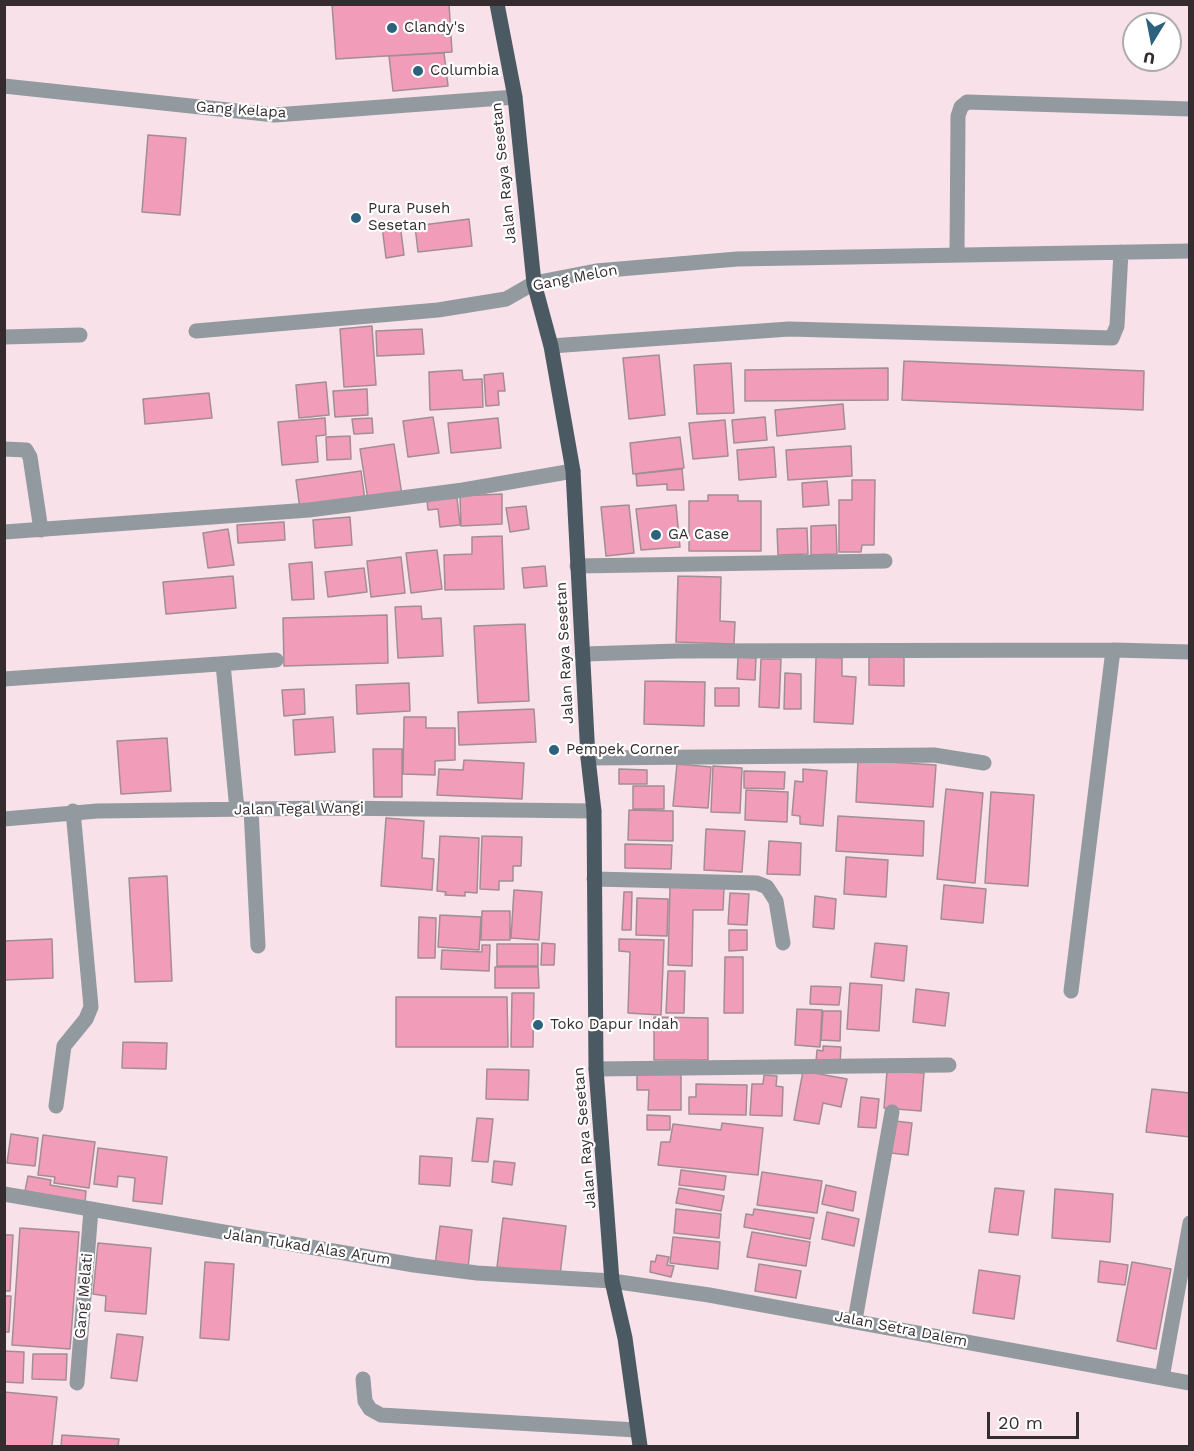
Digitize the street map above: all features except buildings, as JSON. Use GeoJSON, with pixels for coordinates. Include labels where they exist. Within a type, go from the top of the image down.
{"type":"FeatureCollection","features":[{"type":"Feature","properties":{"kind":"main road","name":"Jalan Raya Sesetan"},"geometry":{"type":"LineString","coordinates":[[497,4],[515,97],[534,283],[551,346],[573,471],[577,566],[585,654],[588,758],[594,812],[596,1069],[612,1281],[625,1338],[640,1446]]}},
{"type":"Feature","properties":{"kind":"street","name":"Gang Kelapa"},"geometry":{"type":"LineString","coordinates":[[4,86],[275,115],[515,97]]}},
{"type":"Feature","properties":{"kind":"street"},"geometry":{"type":"LineString","coordinates":[[957,253],[958,116],[961,107],[967,102],[1190,110]]}},
{"type":"Feature","properties":{"kind":"street","name":"Gang Melon"},"geometry":{"type":"LineString","coordinates":[[196,331],[438,310],[506,299],[534,283],[596,271],[737,259],[957,253],[1190,251]]}},
{"type":"Feature","properties":{"kind":"street"},"geometry":{"type":"LineString","coordinates":[[551,346],[789,329],[1112,338],[1117,326],[1121,252]]}},
{"type":"Feature","properties":{"kind":"street"},"geometry":{"type":"LineString","coordinates":[[4,337],[80,335]]}},
{"type":"Feature","properties":{"kind":"street"},"geometry":{"type":"LineString","coordinates":[[4,449],[26,450],[30,457],[41,530]]}},
{"type":"Feature","properties":{"kind":"street"},"geometry":{"type":"LineString","coordinates":[[4,532],[309,510],[573,471]]}},
{"type":"Feature","properties":{"kind":"street"},"geometry":{"type":"LineString","coordinates":[[577,566],[885,561]]}},
{"type":"Feature","properties":{"kind":"street"},"geometry":{"type":"LineString","coordinates":[[1071,991],[1113,650]]}},
{"type":"Feature","properties":{"kind":"street"},"geometry":{"type":"LineString","coordinates":[[585,654],[678,651],[1113,650],[1190,652]]}},
{"type":"Feature","properties":{"kind":"street"},"geometry":{"type":"LineString","coordinates":[[4,679],[276,660]]}},
{"type":"Feature","properties":{"kind":"street"},"geometry":{"type":"LineString","coordinates":[[223,664],[244,809],[258,946]]}},
{"type":"Feature","properties":{"kind":"street"},"geometry":{"type":"LineString","coordinates":[[588,758],[934,755],[984,763]]}},
{"type":"Feature","properties":{"kind":"street","name":"Jalan Tegal Wangi"},"geometry":{"type":"LineString","coordinates":[[4,819],[73,812],[244,809],[483,809],[594,812]]}},
{"type":"Feature","properties":{"kind":"street"},"geometry":{"type":"LineString","coordinates":[[56,1106],[64,1046],[86,1019],[92,1007],[73,812]]}},
{"type":"Feature","properties":{"kind":"street"},"geometry":{"type":"LineString","coordinates":[[594,879],[757,883],[767,887],[776,901],[783,944]]}},
{"type":"Feature","properties":{"kind":"street"},"geometry":{"type":"LineString","coordinates":[[596,1069],[949,1065]]}},
{"type":"Feature","properties":{"kind":"street"},"geometry":{"type":"LineString","coordinates":[[855,1320],[892,1112]]}},
{"type":"Feature","properties":{"kind":"street","name":"Jalan Tukad Alas Arum"},"geometry":{"type":"LineString","coordinates":[[4,1194],[414,1264],[477,1273],[612,1281]]}},
{"type":"Feature","properties":{"kind":"street","name":"Gang Melati"},"geometry":{"type":"LineString","coordinates":[[76,1383],[91,1210]]}},
{"type":"Feature","properties":{"kind":"street"},"geometry":{"type":"LineString","coordinates":[[1162,1378],[1190,1224]]}},
{"type":"Feature","properties":{"kind":"street","name":"Jalan Setra Dalem"},"geometry":{"type":"LineString","coordinates":[[612,1281],[855,1320],[1190,1383]]}},
{"type":"Feature","properties":{"kind":"street"},"geometry":{"type":"LineString","coordinates":[[363,1379],[365,1401],[370,1409],[381,1415],[636,1430]]}},
{"type":"Feature","properties":{"kind":"place","name":"Clandy's"},"geometry":{"type":"Point","coordinates":[392,28]}},
{"type":"Feature","properties":{"kind":"place","name":"Columbia"},"geometry":{"type":"Point","coordinates":[418,71]}},
{"type":"Feature","properties":{"kind":"place","name":"Pura Puseh Sesetan"},"geometry":{"type":"Point","coordinates":[356,218]}},
{"type":"Feature","properties":{"kind":"place","name":"GA Case"},"geometry":{"type":"Point","coordinates":[656,535]}},
{"type":"Feature","properties":{"kind":"place","name":"Pempek Corner"},"geometry":{"type":"Point","coordinates":[554,750]}},
{"type":"Feature","properties":{"kind":"place","name":"Toko Dapur Indah"},"geometry":{"type":"Point","coordinates":[538,1025]}}]}
